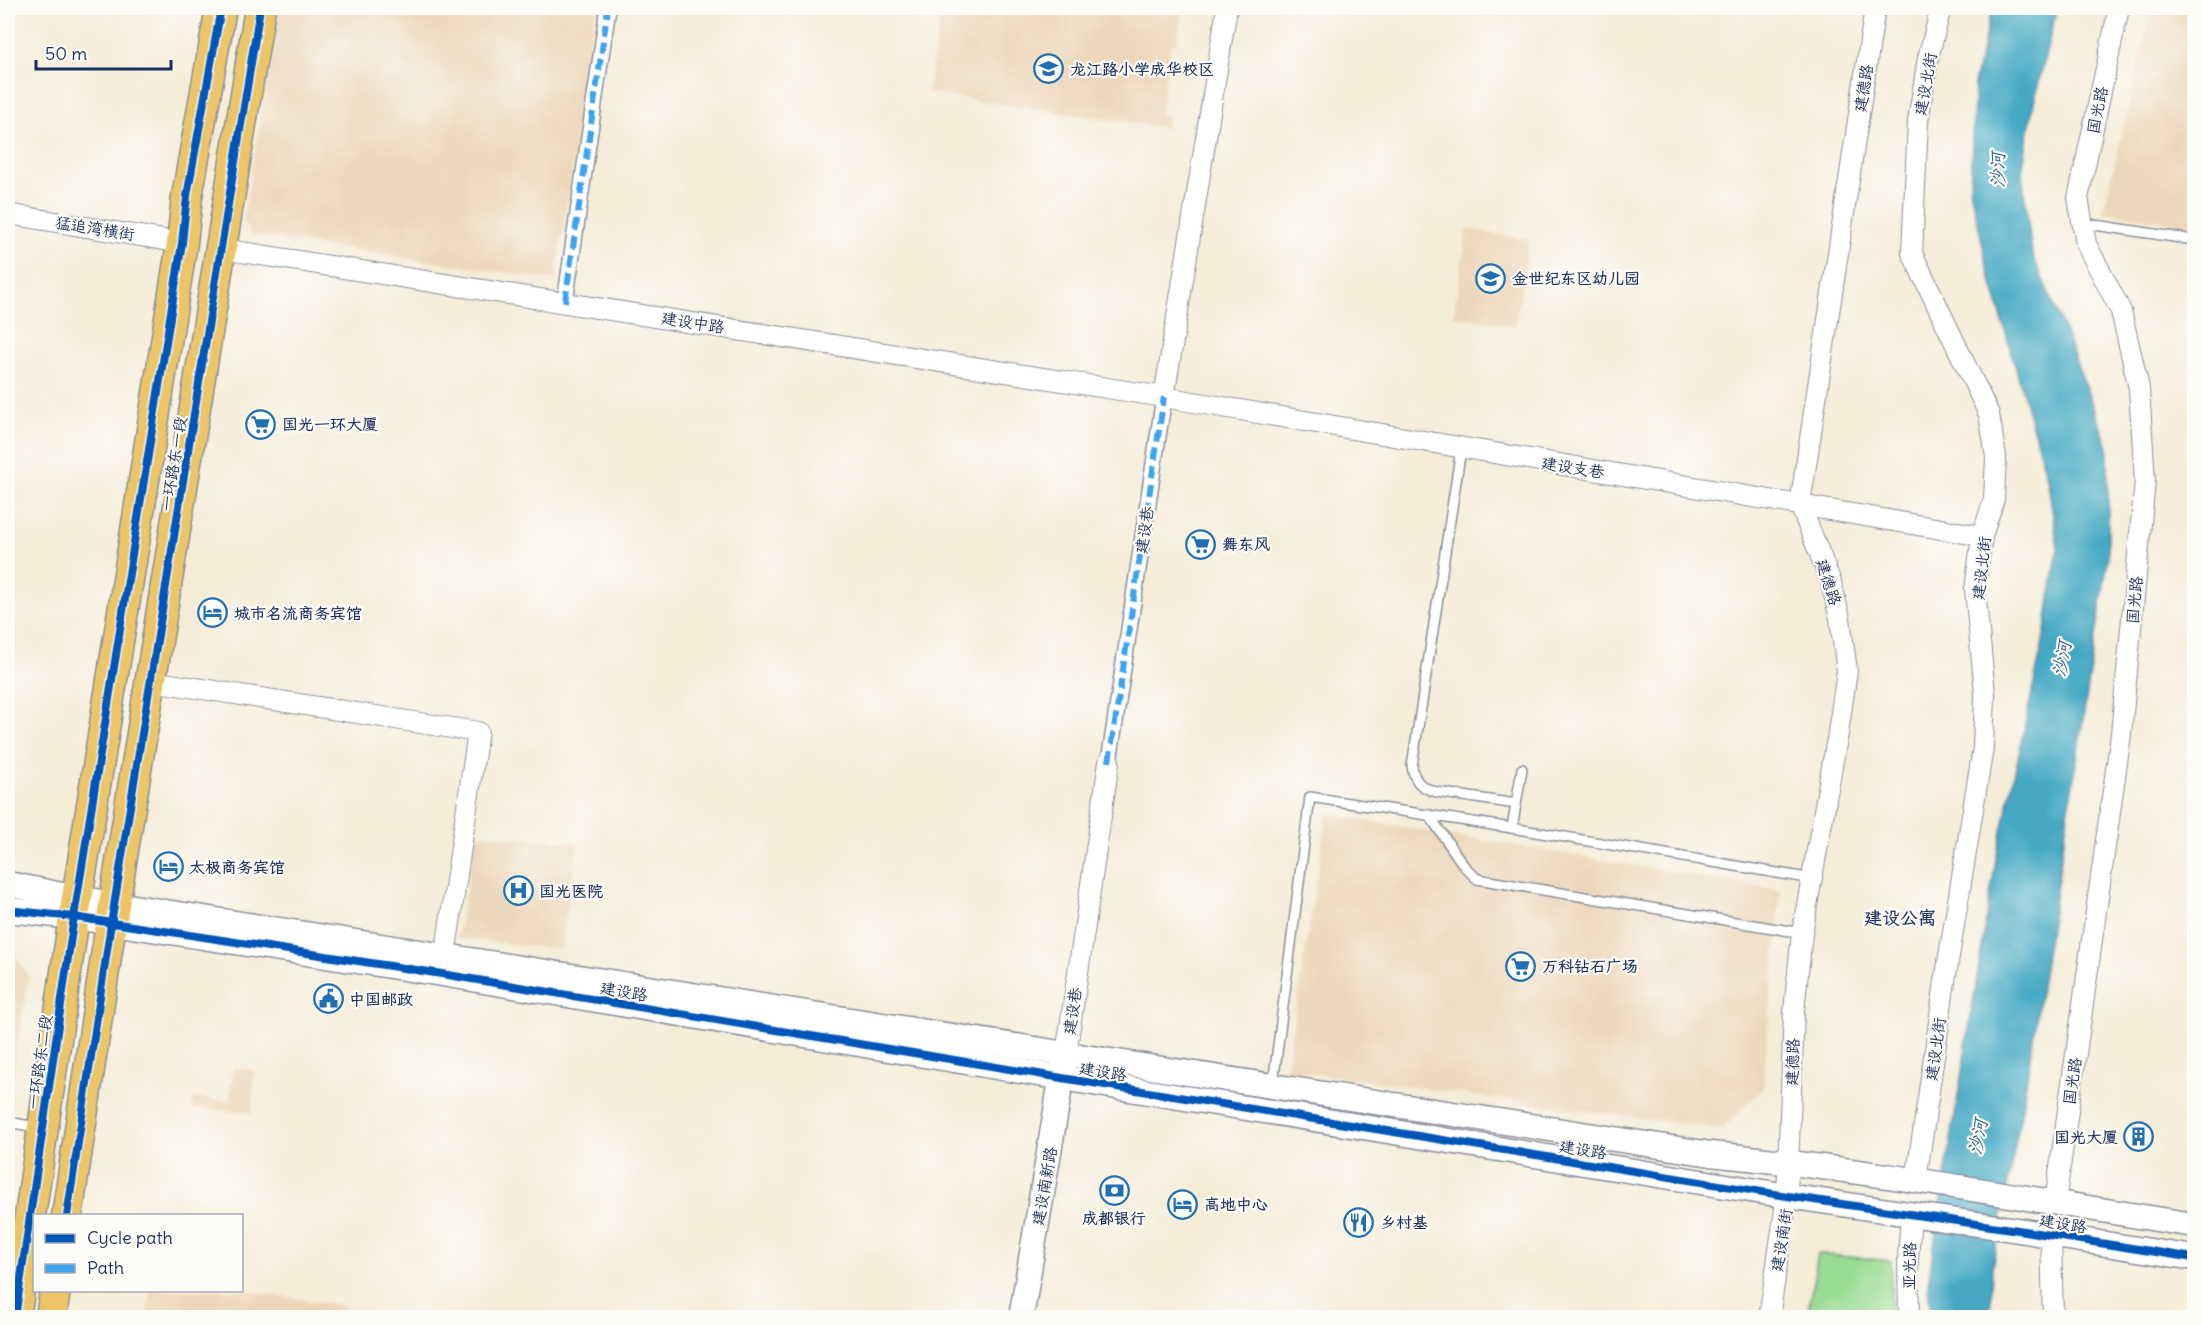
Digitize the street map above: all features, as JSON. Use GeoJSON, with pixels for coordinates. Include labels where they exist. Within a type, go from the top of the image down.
{"type":"FeatureCollection","features":[{"type":"Feature","properties":{"kind":"main road","name":"一环路东一段"},"geometry":{"type":"LineString","coordinates":[[76,907],[182,243],[187,196],[220,8]]}},
{"type":"Feature","properties":{"kind":"main road","name":"一环路东一段"},"geometry":{"type":"LineString","coordinates":[[113,914],[260,8]]}},
{"type":"Feature","properties":{"kind":"main road","name":"一环路东二段"},"geometry":{"type":"LineString","coordinates":[[15,1317],[76,907]]}},
{"type":"Feature","properties":{"kind":"main road"},"geometry":{"type":"LineString","coordinates":[[67,1214],[113,914]]}},
{"type":"Feature","properties":{"kind":"main road"},"geometry":{"type":"LineString","coordinates":[[51,1317],[55,1292]]}},
{"type":"Feature","properties":{"kind":"street"},"geometry":{"type":"LineString","coordinates":[[565,302],[608,8]]}},
{"type":"Feature","properties":{"kind":"street","name":"建设巷"},"geometry":{"type":"LineString","coordinates":[[1066,1054],[1164,397],[1227,8]]}},
{"type":"Feature","properties":{"kind":"street","name":"建德路"},"geometry":{"type":"LineString","coordinates":[[1788,1162],[1794,1011],[1803,933],[1838,733],[1846,670],[1840,619],[1831,582],[1800,505],[1875,8]]}},
{"type":"Feature","properties":{"kind":"street","name":"建设北街"},"geometry":{"type":"LineString","coordinates":[[1925,1182],[1945,981],[1983,748],[1985,694],[1975,589],[1982,536],[1994,499],[1996,457],[1989,414],[1912,253],[1918,121],[1928,58],[1941,8]]}},
{"type":"Feature","properties":{"kind":"street","name":"国光路"},"geometry":{"type":"LineString","coordinates":[[2055,1203],[2121,734],[2145,481],[2139,388],[2121,311],[2086,244],[2078,198],[2119,8]]}},
{"type":"Feature","properties":{"kind":"street","name":"猛追湾横街"},"geometry":{"type":"LineString","coordinates":[[8,214],[182,243]]}},
{"type":"Feature","properties":{"kind":"street","name":"建设中路"},"geometry":{"type":"LineString","coordinates":[[222,249],[1164,397]]}},
{"type":"Feature","properties":{"kind":"street","name":"建设支巷"},"geometry":{"type":"LineString","coordinates":[[1164,397],[1982,536]]}},
{"type":"Feature","properties":{"kind":"street"},"geometry":{"type":"LineString","coordinates":[[151,681],[478,732],[446,956]]}},
{"type":"Feature","properties":{"kind":"street","name":"建设路"},"geometry":{"type":"LineString","coordinates":[[8,884],[76,907],[442,974],[1787,1196],[2194,1258]]}},
{"type":"Feature","properties":{"kind":"street","name":"建设路"},"geometry":{"type":"LineString","coordinates":[[8,909],[76,907]]}},
{"type":"Feature","properties":{"kind":"street","name":"建设路"},"geometry":{"type":"LineString","coordinates":[[113,914],[446,956],[1711,1154],[1788,1162],[1925,1182],[2194,1226]]}},
{"type":"Feature","properties":{"kind":"street","name":"建设南新路"},"geometry":{"type":"LineString","coordinates":[[1021,1317],[1066,1054]]}},
{"type":"Feature","properties":{"kind":"street","name":"建设南街"},"geometry":{"type":"LineString","coordinates":[[1769,1317],[1787,1196],[1788,1162]]}},
{"type":"Feature","properties":{"kind":"street","name":"亚光路"},"geometry":{"type":"LineString","coordinates":[[1909,1317],[1908,1260],[1919,1215]]}},
{"type":"Feature","properties":{"kind":"street"},"geometry":{"type":"LineString","coordinates":[[2051,1235],[2054,1317]]}},
{"type":"Feature","properties":{"kind":"lane"},"geometry":{"type":"LineString","coordinates":[[2082,223],[2194,240]]}},
{"type":"Feature","properties":{"kind":"lane"},"geometry":{"type":"LineString","coordinates":[[1461,448],[1412,766],[1413,776],[1426,789],[1436,792],[1516,804]]}},
{"type":"Feature","properties":{"kind":"lane"},"geometry":{"type":"LineString","coordinates":[[1512,828],[1522,769]]}},
{"type":"Feature","properties":{"kind":"lane"},"geometry":{"type":"LineString","coordinates":[[1273,1086],[1310,797],[1512,828],[1813,879]]}},
{"type":"Feature","properties":{"kind":"lane"},"geometry":{"type":"LineString","coordinates":[[1430,815],[1464,866],[1477,879],[1803,933]]}},
{"type":"Feature","properties":{"kind":"lane"},"geometry":{"type":"LineString","coordinates":[[8,1122],[43,1128]]}},
{"type":"Feature","properties":{"kind":"shaded area"},"geometry":{"type":"Polygon","coordinates":[[[280,8],[596,8],[556,280],[252,235],[243,221],[280,8]]]}},
{"type":"Feature","properties":{"kind":"shaded area","name":"龙江路小学成华校区"},"geometry":{"type":"Polygon","coordinates":[[[942,8],[1183,8],[1176,45],[1171,44],[1160,115],[1168,117],[1166,128],[927,93],[942,8]]]}},
{"type":"Feature","properties":{"kind":"shaded area"},"geometry":{"type":"Polygon","coordinates":[[[2152,8],[2194,8],[2194,226],[2103,212],[2152,8]]]}},
{"type":"Feature","properties":{"kind":"shaded area","name":"金世纪东区幼儿园"},"geometry":{"type":"Polygon","coordinates":[[[1467,229],[1530,240],[1515,327],[1453,316],[1467,229]]]}},
{"type":"Feature","properties":{"kind":"shaded area","name":"万科钻石广场"},"geometry":{"type":"Polygon","coordinates":[[[1327,814],[1781,890],[1763,1088],[1722,1129],[1286,1070],[1327,814]]]}},
{"type":"Feature","properties":{"kind":"shaded area","name":"国光医院"},"geometry":{"type":"Polygon","coordinates":[[[476,834],[578,843],[561,949],[457,939],[476,834]]]}},
{"type":"Feature","properties":{"kind":"shaded area"},"geometry":{"type":"Polygon","coordinates":[[[8,945],[29,976],[8,1106],[8,945]]]}},
{"type":"Feature","properties":{"kind":"shaded area"},"geometry":{"type":"Polygon","coordinates":[[[233,1068],[255,1070],[251,1113],[191,1108],[194,1098],[230,1101],[233,1068]]]}},
{"type":"Feature","properties":{"kind":"shaded area"},"geometry":{"type":"Polygon","coordinates":[[[243,1290],[346,1306],[344,1317],[146,1317],[150,1292],[243,1292],[243,1290]]]}},
{"type":"Feature","properties":{"kind":"green space"},"geometry":{"type":"Polygon","coordinates":[[[1818,1254],[1891,1261],[1891,1317],[1807,1317],[1818,1254]]]}},
{"type":"Feature","properties":{"kind":"water","name":"沙河"},"geometry":{"type":"Polygon","coordinates":[[[1992,8],[2057,8],[2033,106],[2022,172],[2032,254],[2061,322],[2108,447],[2108,559],[2022,1108],[1992,1267],[1990,1317],[1931,1318],[1928,1283],[1996,859],[2044,637],[2058,548],[2048,482],[1988,269],[1970,188],[1975,79],[1992,8]]]}},
{"type":"Feature","properties":{"kind":"marked path"},"geometry":{"type":"LineString","coordinates":[[565,302],[608,8]]}},
{"type":"Feature","properties":{"kind":"marked path"},"geometry":{"type":"LineString","coordinates":[[1109,762],[1164,397]]}},
{"type":"Feature","properties":{"kind":"cycle path"},"geometry":{"type":"LineString","coordinates":[[15,1318],[74,917],[182,243],[187,196],[221,8]]}},
{"type":"Feature","properties":{"kind":"cycle path"},"geometry":{"type":"LineString","coordinates":[[67,1214],[111,924],[260,8]]}},
{"type":"Feature","properties":{"kind":"cycle path"},"geometry":{"type":"LineString","coordinates":[[8,910],[74,917],[442,974],[1787,1196],[2194,1258]]}},
{"type":"Feature","properties":{"kind":"place","name":"龙江路小学成华校区"},"geometry":{"type":"Point","coordinates":[1049,69]}},
{"type":"Feature","properties":{"kind":"place","name":"金世纪东区幼儿园"},"geometry":{"type":"Point","coordinates":[1491,278]}},
{"type":"Feature","properties":{"kind":"place","name":"国光一环大厦"},"geometry":{"type":"Point","coordinates":[261,424]}},
{"type":"Feature","properties":{"kind":"place","name":"舞东风"},"geometry":{"type":"Point","coordinates":[1201,544]}},
{"type":"Feature","properties":{"kind":"place","name":"城市名流商务宾馆"},"geometry":{"type":"Point","coordinates":[213,613]}},
{"type":"Feature","properties":{"kind":"place","name":"太极商务宾馆"},"geometry":{"type":"Point","coordinates":[168,867]}},
{"type":"Feature","properties":{"kind":"place","name":"国光医院"},"geometry":{"type":"Point","coordinates":[518,891]}},
{"type":"Feature","properties":{"kind":"place","name":"万科钻石广场"},"geometry":{"type":"Point","coordinates":[1521,966]}},
{"type":"Feature","properties":{"kind":"place","name":"中国邮政"},"geometry":{"type":"Point","coordinates":[328,999]}},
{"type":"Feature","properties":{"kind":"place","name":"国光大厦"},"geometry":{"type":"Point","coordinates":[2139,1137]}},
{"type":"Feature","properties":{"kind":"place","name":"成都银行"},"geometry":{"type":"Point","coordinates":[1114,1190]}},
{"type":"Feature","properties":{"kind":"place","name":"高地中心"},"geometry":{"type":"Point","coordinates":[1183,1204]}},
{"type":"Feature","properties":{"kind":"place","name":"乡村基"},"geometry":{"type":"Point","coordinates":[1359,1222]}},
{"type":"Feature","properties":{"kind":"district","name":"建设公寓"},"geometry":{"type":"Point","coordinates":[1900,918]}}]}
